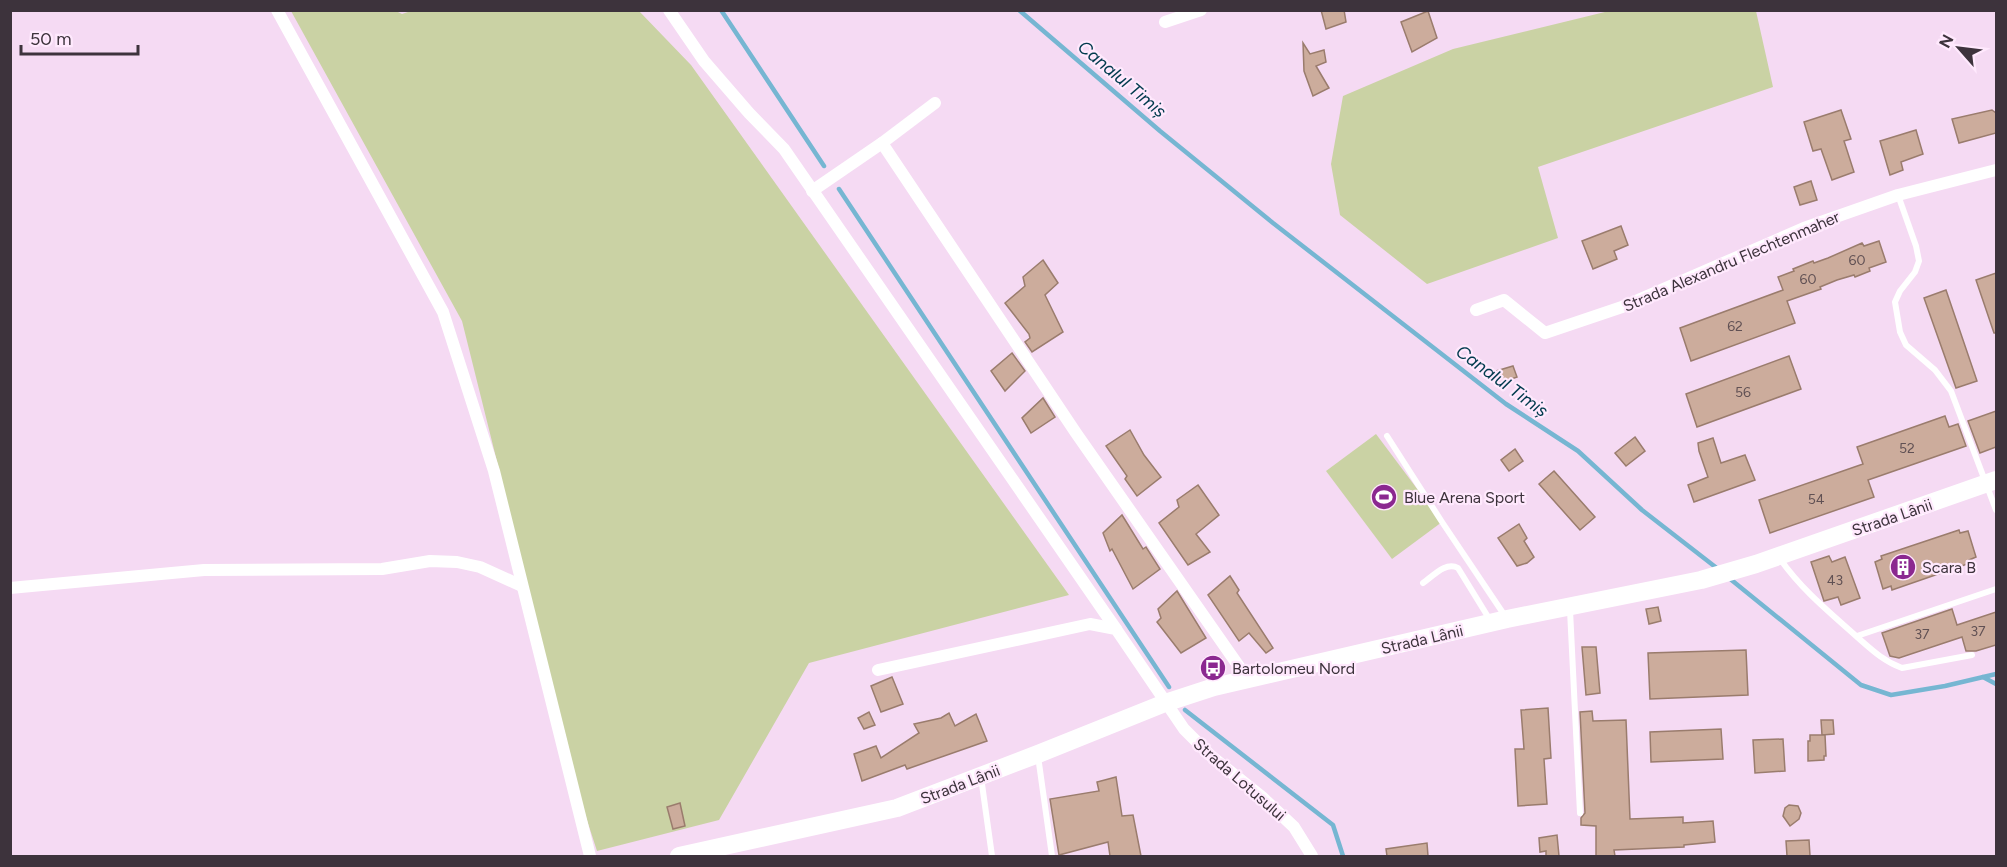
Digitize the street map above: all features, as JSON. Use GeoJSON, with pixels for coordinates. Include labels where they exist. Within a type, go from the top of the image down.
{"type":"FeatureCollection","features":[{"type":"Feature","properties":{"kind":"main road","name":"Strada Lânii"},"geometry":{"type":"LineString","coordinates":[[679,856],[897,808],[1165,703],[1247,678],[1499,621],[1701,580],[1756,564],[1992,482]]}},
{"type":"Feature","properties":{"kind":"street"},"geometry":{"type":"LineString","coordinates":[[277,10],[443,312],[494,471],[590,856]]}},
{"type":"Feature","properties":{"kind":"street","name":"Strada Lotusului"},"geometry":{"type":"LineString","coordinates":[[669,10],[704,61],[748,113],[784,149],[1184,729],[1211,756],[1262,797],[1294,827],[1312,856]]}},
{"type":"Feature","properties":{"kind":"street"},"geometry":{"type":"LineString","coordinates":[[1165,22],[1201,10]]}},
{"type":"Feature","properties":{"kind":"street"},"geometry":{"type":"LineString","coordinates":[[812,190],[882,143],[935,103]]}},
{"type":"Feature","properties":{"kind":"street"},"geometry":{"type":"LineString","coordinates":[[882,143],[1076,433],[1247,678]]}},
{"type":"Feature","properties":{"kind":"street","name":"Strada Alexandru Flechtenmaher"},"geometry":{"type":"LineString","coordinates":[[1476,310],[1504,300],[1545,333],[1622,307],[1804,228],[1898,195],[1996,170]]}},
{"type":"Feature","properties":{"kind":"street"},"geometry":{"type":"LineString","coordinates":[[10,588],[204,570],[382,569],[430,561],[457,562],[480,567],[522,586]]}},
{"type":"Feature","properties":{"kind":"street"},"geometry":{"type":"LineString","coordinates":[[878,670],[1090,624],[1116,629]]}},
{"type":"Feature","properties":{"kind":"lane"},"geometry":{"type":"LineString","coordinates":[[1898,195],[1919,261],[1916,272],[1894,302],[1900,332],[1906,345],[1935,370],[1951,391],[1992,482],[1996,510]]}},
{"type":"Feature","properties":{"kind":"lane"},"geometry":{"type":"LineString","coordinates":[[1387,436],[1442,522],[1499,621]]}},
{"type":"Feature","properties":{"kind":"lane"},"geometry":{"type":"LineString","coordinates":[[1778,556],[1820,605],[1878,656],[1902,668],[1972,655]]}},
{"type":"Feature","properties":{"kind":"lane"},"geometry":{"type":"LineString","coordinates":[[1423,584],[1448,566],[1453,565],[1458,568],[1499,621]]}},
{"type":"Feature","properties":{"kind":"lane"},"geometry":{"type":"LineString","coordinates":[[1857,636],[1996,589]]}},
{"type":"Feature","properties":{"kind":"lane"},"geometry":{"type":"LineString","coordinates":[[1570,606],[1580,813]]}},
{"type":"Feature","properties":{"kind":"lane"},"geometry":{"type":"LineString","coordinates":[[1038,754],[1052,856]]}},
{"type":"Feature","properties":{"kind":"lane"},"geometry":{"type":"LineString","coordinates":[[981,777],[992,856]]}},
{"type":"Feature","properties":{"kind":"green space"},"geometry":{"type":"Polygon","coordinates":[[[394,10],[402,14],[414,10],[639,11],[691,65],[1069,595],[809,663],[719,820],[597,851],[584,811],[462,321],[291,11],[394,10]]]}},
{"type":"Feature","properties":{"kind":"green space"},"geometry":{"type":"Polygon","coordinates":[[[1609,11],[1756,11],[1773,87],[1538,167],[1558,238],[1427,284],[1340,215],[1331,164],[1343,96],[1453,49],[1609,11]]]}},
{"type":"Feature","properties":{"kind":"green space","name":"Blue Arena Sport"},"geometry":{"type":"Polygon","coordinates":[[[1376,434],[1442,522],[1392,559],[1326,471],[1376,434]]]}},
{"type":"Feature","properties":{"kind":"building"},"geometry":{"type":"Polygon","coordinates":[[[1321,10],[1344,10],[1346,22],[1326,29],[1321,10]]]}},
{"type":"Feature","properties":{"kind":"building"},"geometry":{"type":"Polygon","coordinates":[[[1428,11],[1437,38],[1412,52],[1401,22],[1428,11]]]}},
{"type":"Feature","properties":{"kind":"building"},"geometry":{"type":"Polygon","coordinates":[[[1303,43],[1310,54],[1324,50],[1326,62],[1316,66],[1329,88],[1313,96],[1304,71],[1303,43]]]}},
{"type":"Feature","properties":{"kind":"building"},"geometry":{"type":"Polygon","coordinates":[[[1841,110],[1851,139],[1844,141],[1854,172],[1832,180],[1821,149],[1813,151],[1804,122],[1841,110]]]}},
{"type":"Feature","properties":{"kind":"building"},"geometry":{"type":"Polygon","coordinates":[[[1992,110],[1996,113],[1996,133],[1959,143],[1952,119],[1992,110]]]}},
{"type":"Feature","properties":{"kind":"building"},"geometry":{"type":"Polygon","coordinates":[[[1916,130],[1923,154],[1901,162],[1903,170],[1890,175],[1880,141],[1916,130]]]}},
{"type":"Feature","properties":{"kind":"building"},"geometry":{"type":"Polygon","coordinates":[[[1811,181],[1817,200],[1800,205],[1794,187],[1811,181]]]}},
{"type":"Feature","properties":{"kind":"building"},"geometry":{"type":"Polygon","coordinates":[[[1621,226],[1628,245],[1614,251],[1617,259],[1593,269],[1582,241],[1621,226]]]}},
{"type":"Feature","properties":{"kind":"building"},"geometry":{"type":"Polygon","coordinates":[[[1879,241],[1886,262],[1869,268],[1870,271],[1855,277],[1854,275],[1837,280],[1820,287],[1821,289],[1787,301],[1795,323],[1691,361],[1680,328],[1783,290],[1778,277],[1794,271],[1793,269],[1828,258],[1862,243],[1864,246],[1879,241]]]}},
{"type":"Feature","properties":{"kind":"building"},"geometry":{"type":"Polygon","coordinates":[[[1043,260],[1058,283],[1045,295],[1063,332],[1032,352],[1025,342],[1030,338],[1029,334],[1005,303],[1025,286],[1023,277],[1043,260]]]}},
{"type":"Feature","properties":{"kind":"building"},"geometry":{"type":"Polygon","coordinates":[[[1996,273],[1996,333],[1994,333],[1976,280],[1996,273]]]}},
{"type":"Feature","properties":{"kind":"building"},"geometry":{"type":"Polygon","coordinates":[[[1946,290],[1977,381],[1956,388],[1924,298],[1946,290]]]}},
{"type":"Feature","properties":{"kind":"building"},"geometry":{"type":"Polygon","coordinates":[[[1012,353],[1025,371],[1005,391],[991,371],[1012,353]]]}},
{"type":"Feature","properties":{"kind":"building"},"geometry":{"type":"Polygon","coordinates":[[[1789,356],[1801,389],[1697,427],[1686,394],[1789,356]]]}},
{"type":"Feature","properties":{"kind":"building"},"geometry":{"type":"Polygon","coordinates":[[[1513,366],[1517,377],[1500,383],[1496,371],[1513,366]]]}},
{"type":"Feature","properties":{"kind":"building"},"geometry":{"type":"Polygon","coordinates":[[[1043,398],[1055,417],[1031,433],[1022,418],[1043,398]]]}},
{"type":"Feature","properties":{"kind":"building"},"geometry":{"type":"Polygon","coordinates":[[[1996,411],[1996,447],[1980,453],[1968,421],[1996,411]]]}},
{"type":"Feature","properties":{"kind":"building"},"geometry":{"type":"Polygon","coordinates":[[[1945,416],[1949,427],[1958,424],[1966,446],[1868,480],[1874,497],[1770,533],[1759,500],[1863,464],[1857,447],[1945,416]]]}},
{"type":"Feature","properties":{"kind":"building"},"geometry":{"type":"Polygon","coordinates":[[[1130,430],[1144,455],[1161,477],[1137,496],[1125,479],[1127,476],[1106,446],[1130,430]]]}},
{"type":"Feature","properties":{"kind":"building"},"geometry":{"type":"Polygon","coordinates":[[[1635,437],[1645,451],[1626,466],[1615,453],[1635,437]]]}},
{"type":"Feature","properties":{"kind":"building"},"geometry":{"type":"Polygon","coordinates":[[[1713,438],[1721,463],[1745,455],[1755,480],[1694,502],[1688,485],[1708,477],[1698,443],[1713,438]]]}},
{"type":"Feature","properties":{"kind":"building"},"geometry":{"type":"Polygon","coordinates":[[[1515,449],[1523,461],[1509,471],[1501,460],[1515,449]]]}},
{"type":"Feature","properties":{"kind":"building"},"geometry":{"type":"Polygon","coordinates":[[[1554,471],[1595,517],[1580,530],[1539,484],[1554,471]]]}},
{"type":"Feature","properties":{"kind":"building"},"geometry":{"type":"Polygon","coordinates":[[[1198,485],[1219,515],[1196,534],[1210,552],[1188,565],[1159,523],[1179,507],[1177,500],[1198,485]]]}},
{"type":"Feature","properties":{"kind":"building"},"geometry":{"type":"Polygon","coordinates":[[[1122,515],[1143,549],[1146,547],[1160,569],[1133,589],[1112,549],[1110,551],[1103,533],[1122,515]]]}},
{"type":"Feature","properties":{"kind":"building"},"geometry":{"type":"Polygon","coordinates":[[[1519,524],[1527,538],[1524,541],[1534,557],[1527,563],[1517,566],[1498,538],[1519,524]]]}},
{"type":"Feature","properties":{"kind":"building"},"geometry":{"type":"Polygon","coordinates":[[[1959,530],[1960,533],[1968,531],[1976,557],[1969,560],[1970,563],[1892,590],[1891,586],[1883,589],[1875,562],[1882,559],[1881,556],[1959,530]]]}},
{"type":"Feature","properties":{"kind":"building"},"geometry":{"type":"Polygon","coordinates":[[[1829,556],[1832,562],[1845,557],[1860,598],[1841,605],[1838,597],[1824,601],[1811,562],[1829,556]]]}},
{"type":"Feature","properties":{"kind":"building"},"geometry":{"type":"Polygon","coordinates":[[[1230,576],[1239,590],[1237,593],[1273,648],[1266,653],[1249,633],[1239,641],[1208,595],[1230,576]]]}},
{"type":"Feature","properties":{"kind":"building"},"geometry":{"type":"Polygon","coordinates":[[[1177,591],[1206,638],[1181,653],[1157,622],[1161,618],[1158,609],[1177,591]]]}},
{"type":"Feature","properties":{"kind":"building"},"geometry":{"type":"Polygon","coordinates":[[[1658,607],[1661,621],[1649,624],[1646,609],[1658,607]]]}},
{"type":"Feature","properties":{"kind":"building"},"geometry":{"type":"Polygon","coordinates":[[[1952,609],[1957,625],[1996,612],[1996,645],[1976,651],[1966,651],[1962,637],[1899,658],[1890,656],[1882,633],[1952,609]]]}},
{"type":"Feature","properties":{"kind":"building"},"geometry":{"type":"Polygon","coordinates":[[[1582,647],[1596,647],[1600,693],[1586,695],[1582,647]]]}},
{"type":"Feature","properties":{"kind":"building"},"geometry":{"type":"Polygon","coordinates":[[[1746,650],[1748,695],[1650,699],[1648,653],[1746,650]]]}},
{"type":"Feature","properties":{"kind":"building"},"geometry":{"type":"Polygon","coordinates":[[[892,677],[903,704],[881,712],[871,686],[892,677]]]}},
{"type":"Feature","properties":{"kind":"building"},"geometry":{"type":"Polygon","coordinates":[[[1548,708],[1551,758],[1544,759],[1547,804],[1518,806],[1515,749],[1524,749],[1521,710],[1548,708]]]}},
{"type":"Feature","properties":{"kind":"building"},"geometry":{"type":"Polygon","coordinates":[[[1592,711],[1593,721],[1626,720],[1630,819],[1683,817],[1683,823],[1713,821],[1715,842],[1684,845],[1684,847],[1614,850],[1615,856],[1596,856],[1596,826],[1581,825],[1581,818],[1585,813],[1580,712],[1592,711]]]}},
{"type":"Feature","properties":{"kind":"building"},"geometry":{"type":"Polygon","coordinates":[[[869,712],[875,725],[864,729],[858,718],[869,712]]]}},
{"type":"Feature","properties":{"kind":"building"},"geometry":{"type":"Polygon","coordinates":[[[949,713],[955,726],[976,714],[987,741],[907,769],[905,765],[862,781],[854,754],[876,746],[881,758],[919,733],[914,724],[941,718],[949,713]]]}},
{"type":"Feature","properties":{"kind":"building"},"geometry":{"type":"Polygon","coordinates":[[[1821,720],[1833,720],[1834,734],[1822,735],[1821,720]]]}},
{"type":"Feature","properties":{"kind":"building"},"geometry":{"type":"Polygon","coordinates":[[[1721,729],[1723,759],[1651,762],[1650,732],[1721,729]]]}},
{"type":"Feature","properties":{"kind":"building"},"geometry":{"type":"Polygon","coordinates":[[[1810,735],[1825,735],[1826,756],[1824,760],[1808,761],[1810,735]]]}},
{"type":"Feature","properties":{"kind":"building"},"geometry":{"type":"Polygon","coordinates":[[[1783,739],[1785,771],[1755,773],[1753,740],[1783,739]]]}},
{"type":"Feature","properties":{"kind":"building"},"geometry":{"type":"Polygon","coordinates":[[[1116,777],[1122,816],[1133,815],[1141,856],[1110,856],[1108,842],[1059,855],[1050,799],[1099,791],[1097,782],[1116,777]]]}},
{"type":"Feature","properties":{"kind":"building"},"geometry":{"type":"Polygon","coordinates":[[[680,803],[685,826],[673,829],[667,807],[680,803]]]}},
{"type":"Feature","properties":{"kind":"building"},"geometry":{"type":"Polygon","coordinates":[[[1789,805],[1798,806],[1801,813],[1799,819],[1790,826],[1783,816],[1785,808],[1789,805]]]}},
{"type":"Feature","properties":{"kind":"building"},"geometry":{"type":"Polygon","coordinates":[[[1557,835],[1559,856],[1546,856],[1546,851],[1540,852],[1539,838],[1557,835]]]}},
{"type":"Feature","properties":{"kind":"building"},"geometry":{"type":"Polygon","coordinates":[[[1809,840],[1810,856],[1787,856],[1786,841],[1809,840]]]}},
{"type":"Feature","properties":{"kind":"building"},"geometry":{"type":"Polygon","coordinates":[[[1427,843],[1428,856],[1387,856],[1386,849],[1427,843]]]}},
{"type":"Feature","properties":{"kind":"waterway"},"geometry":{"type":"LineString","coordinates":[[721,10],[824,166]]}},
{"type":"Feature","properties":{"kind":"waterway","name":"Canalul Timiș"},"geometry":{"type":"LineString","coordinates":[[1019,10],[1160,131],[1273,223],[1506,404],[1578,451],[1642,510],[1718,569]]}},
{"type":"Feature","properties":{"kind":"waterway"},"geometry":{"type":"LineString","coordinates":[[839,189],[1169,687]]}},
{"type":"Feature","properties":{"kind":"waterway","name":"Canalul Timiș"},"geometry":{"type":"LineString","coordinates":[[1729,578],[1861,685],[1891,695],[1996,674]]}},
{"type":"Feature","properties":{"kind":"waterway"},"geometry":{"type":"LineString","coordinates":[[1983,677],[1996,684]]}},
{"type":"Feature","properties":{"kind":"waterway"},"geometry":{"type":"LineString","coordinates":[[1185,710],[1333,825],[1343,856]]}},
{"type":"Feature","properties":{"kind":"place","name":"Blue Arena Sport"},"geometry":{"type":"Point","coordinates":[1384,497]}},
{"type":"Feature","properties":{"kind":"place","name":"Scara B"},"geometry":{"type":"Point","coordinates":[1903,567]}},
{"type":"Feature","properties":{"kind":"place","name":"Bartolomeu Nord"},"geometry":{"type":"Point","coordinates":[1213,668]}}]}
